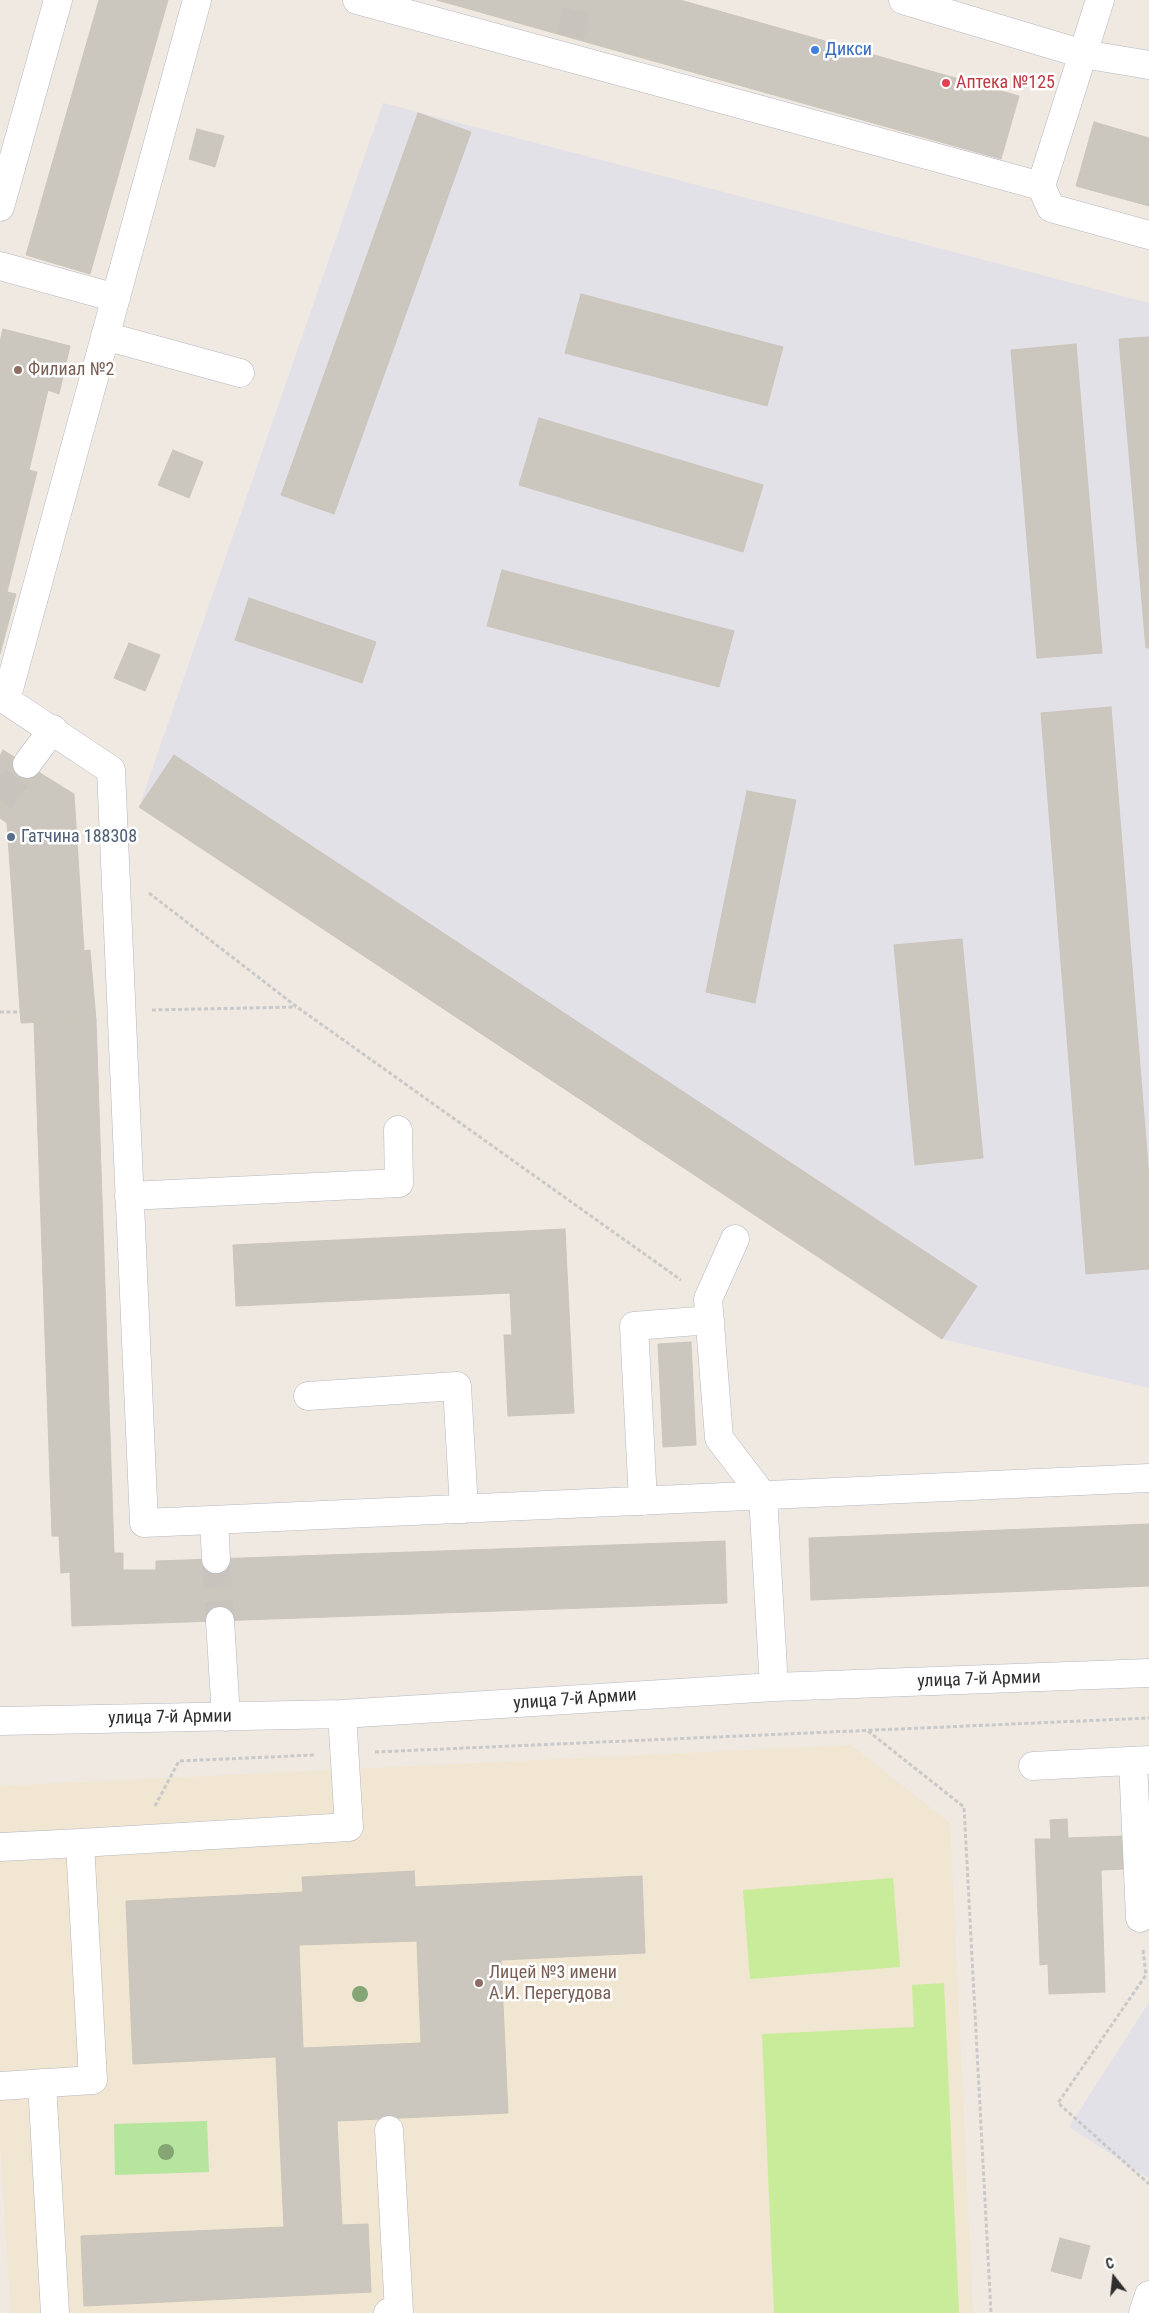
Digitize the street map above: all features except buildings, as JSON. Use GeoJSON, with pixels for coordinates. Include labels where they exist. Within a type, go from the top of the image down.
{"type":"FeatureCollection","features":[{"type":"Feature","properties":{"kind":"street"},"geometry":{"type":"LineString","coordinates":[[0,207],[10,134],[58,0]]}},
{"type":"Feature","properties":{"kind":"street"},"geometry":{"type":"LineString","coordinates":[[197,0],[6,700],[53,729],[111,770],[144,1523],[1149,1478]]}},
{"type":"Feature","properties":{"kind":"street"},"geometry":{"type":"LineString","coordinates":[[357,0],[568,47],[1041,186]]}},
{"type":"Feature","properties":{"kind":"street"},"geometry":{"type":"LineString","coordinates":[[903,0],[1083,54],[1149,65]]}},
{"type":"Feature","properties":{"kind":"street"},"geometry":{"type":"LineString","coordinates":[[1100,0],[1041,186],[1050,208],[1149,236]]}},
{"type":"Feature","properties":{"kind":"street"},"geometry":{"type":"LineString","coordinates":[[0,266],[116,298]]}},
{"type":"Feature","properties":{"kind":"street"},"geometry":{"type":"LineString","coordinates":[[105,336],[240,373]]}},
{"type":"Feature","properties":{"kind":"street"},"geometry":{"type":"LineString","coordinates":[[27,764],[53,729]]}},
{"type":"Feature","properties":{"kind":"street"},"geometry":{"type":"LineString","coordinates":[[129,1196],[399,1183],[398,1130]]}},
{"type":"Feature","properties":{"kind":"street"},"geometry":{"type":"LineString","coordinates":[[735,1239],[709,1310],[719,1438],[763,1496],[774,1687]]}},
{"type":"Feature","properties":{"kind":"street"},"geometry":{"type":"LineString","coordinates":[[643,1501],[634,1326],[709,1310]]}},
{"type":"Feature","properties":{"kind":"street"},"geometry":{"type":"LineString","coordinates":[[308,1396],[457,1386],[464,1509]]}},
{"type":"Feature","properties":{"kind":"street"},"geometry":{"type":"LineString","coordinates":[[214,1520],[216,1559]]}},
{"type":"Feature","properties":{"kind":"street"},"geometry":{"type":"LineString","coordinates":[[220,1621],[226,1717]]}},
{"type":"Feature","properties":{"kind":"street","name":"улица 7-й Армии"},"geometry":{"type":"LineString","coordinates":[[0,1721],[342,1714],[774,1687],[1149,1673]]}},
{"type":"Feature","properties":{"kind":"street"},"geometry":{"type":"LineString","coordinates":[[0,1847],[349,1827],[342,1714]]}},
{"type":"Feature","properties":{"kind":"street"},"geometry":{"type":"LineString","coordinates":[[1033,1766],[1141,1761],[1140,1918]]}},
{"type":"Feature","properties":{"kind":"street"},"geometry":{"type":"LineString","coordinates":[[0,2086],[93,2080],[80,1843]]}},
{"type":"Feature","properties":{"kind":"street"},"geometry":{"type":"LineString","coordinates":[[42,2083],[55,2313]]}},
{"type":"Feature","properties":{"kind":"street"},"geometry":{"type":"LineString","coordinates":[[388,2313],[399,2312],[389,2130]]}},
{"type":"Feature","properties":{"kind":"street"},"geometry":{"type":"LineString","coordinates":[[1143,2313],[1149,2295]]}},
{"type":"Feature","properties":{"kind":"path"},"geometry":{"type":"LineString","coordinates":[[115,867],[297,1007],[709,1310]]}},
{"type":"Feature","properties":{"kind":"path"},"geometry":{"type":"LineString","coordinates":[[121,1010],[297,1007]]}},
{"type":"Feature","properties":{"kind":"path"},"geometry":{"type":"LineString","coordinates":[[0,1012],[20,1012]]}},
{"type":"Feature","properties":{"kind":"path"},"geometry":{"type":"LineString","coordinates":[[136,1839],[179,1761],[1149,1718]]}},
{"type":"Feature","properties":{"kind":"path"},"geometry":{"type":"LineString","coordinates":[[867,1730],[964,1807],[991,2313]]}},
{"type":"Feature","properties":{"kind":"path"},"geometry":{"type":"LineString","coordinates":[[1140,1918],[1146,1976],[1058,2103],[1149,2184]]}},
{"type":"Feature","properties":{"kind":"shaded area"},"geometry":{"type":"Polygon","coordinates":[[[383,103],[1149,303],[1149,1388],[942,1339],[139,807],[383,103]]]}},
{"type":"Feature","properties":{"kind":"shaded area","name":"Лицей №3 имени А.И. Перегудова"},"geometry":{"type":"Polygon","coordinates":[[[851,1745],[950,1823],[973,2313],[11,2313],[0,2143],[0,1786],[851,1745]]]}},
{"type":"Feature","properties":{"kind":"shaded area"},"geometry":{"type":"Polygon","coordinates":[[[1149,2002],[1149,2178],[1069,2127],[1149,2002]]]}},
{"type":"Feature","properties":{"kind":"green space"},"geometry":{"type":"Polygon","coordinates":[[[893,1878],[900,1967],[750,1979],[743,1890],[893,1878]]]}},
{"type":"Feature","properties":{"kind":"green space"},"geometry":{"type":"Polygon","coordinates":[[[944,1983],[959,2313],[774,2313],[762,2034],[914,2027],[912,1985],[944,1983]]]}},
{"type":"Feature","properties":{"kind":"green space"},"geometry":{"type":"Polygon","coordinates":[[[207,2121],[209,2172],[115,2175],[114,2124],[207,2121]]]}},
{"type":"Feature","properties":{"kind":"tunnel"},"geometry":{"type":"LineString","coordinates":[[570,37],[580,0]]}},
{"type":"Feature","properties":{"kind":"tunnel"},"geometry":{"type":"LineString","coordinates":[[0,800],[27,764]]}},
{"type":"Feature","properties":{"kind":"tunnel"},"geometry":{"type":"LineString","coordinates":[[216,1559],[220,1621]]}},
{"type":"Feature","properties":{"kind":"place","name":"Дикси"},"geometry":{"type":"Point","coordinates":[815,50]}},
{"type":"Feature","properties":{"kind":"place","name":"Аптека №125"},"geometry":{"type":"Point","coordinates":[946,83]}},
{"type":"Feature","properties":{"kind":"place","name":"Филиал №2"},"geometry":{"type":"Point","coordinates":[18,370]}},
{"type":"Feature","properties":{"kind":"place","name":"Гатчина 188308"},"geometry":{"type":"Point","coordinates":[11,837]}},
{"type":"Feature","properties":{"kind":"place","name":"Лицей №3 имени А.И. Перегудова"},"geometry":{"type":"Point","coordinates":[479,1983]}}]}
